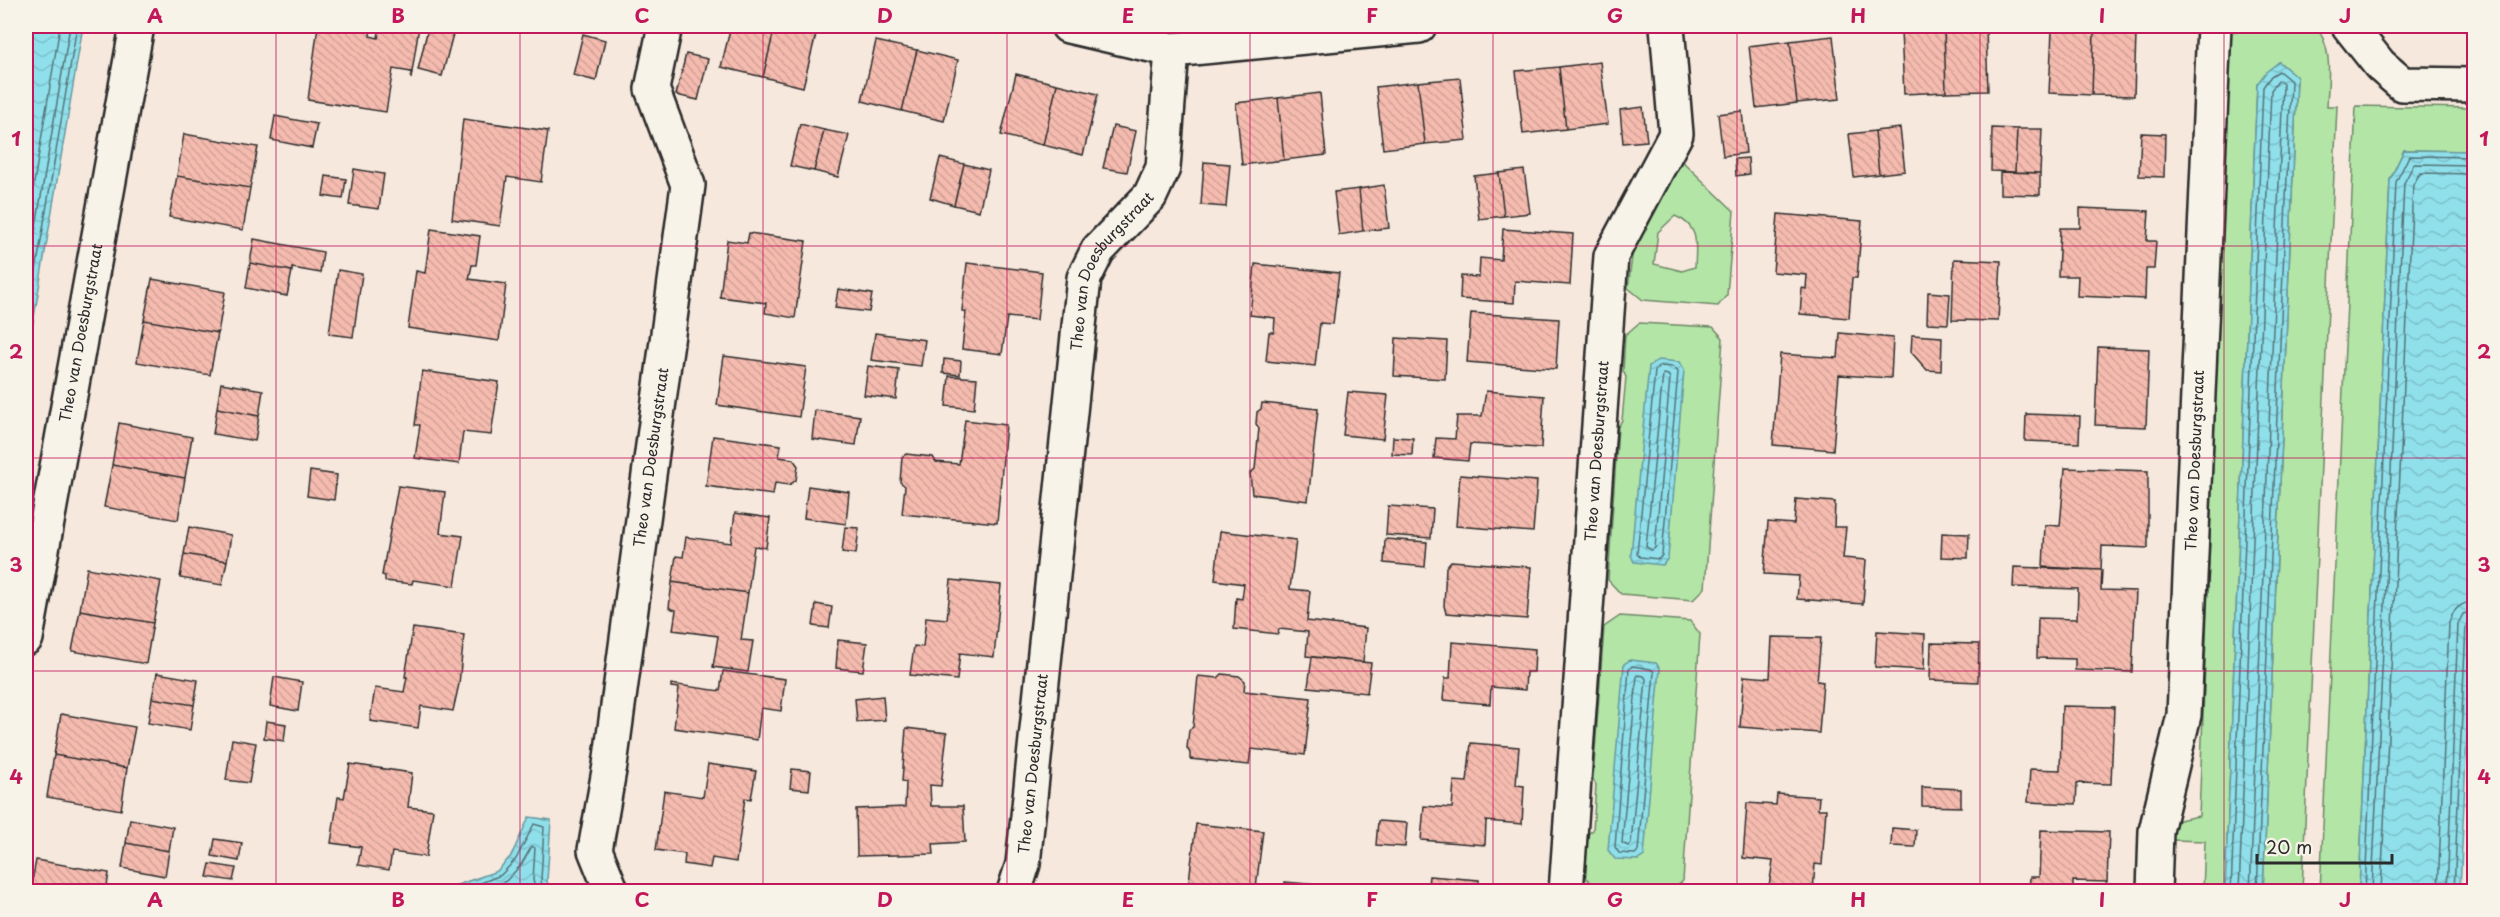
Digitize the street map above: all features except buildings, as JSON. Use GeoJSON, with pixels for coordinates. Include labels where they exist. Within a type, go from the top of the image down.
{"type":"FeatureCollection","features":[{"type":"Feature","properties":{"kind":"street","name":"Theo van Doesburgstraat"},"geometry":{"type":"LineString","coordinates":[[26,638],[136,26]]}},
{"type":"Feature","properties":{"kind":"street","name":"Theo van Doesburgstraat"},"geometry":{"type":"LineString","coordinates":[[612,891],[595,850],[610,765],[688,185],[652,89],[665,26]]}},
{"type":"Feature","properties":{"kind":"street"},"geometry":{"type":"LineString","coordinates":[[1068,26],[1172,50],[1419,26]]}},
{"type":"Feature","properties":{"kind":"street","name":"Theo van Doesburgstraat"},"geometry":{"type":"LineString","coordinates":[[1566,891],[1611,256],[1676,134],[1667,26]]}},
{"type":"Feature","properties":{"kind":"street","name":"Theo van Doesburgstraat"},"geometry":{"type":"LineString","coordinates":[[2154,891],[2156,831],[2184,715],[2214,26]]}},
{"type":"Feature","properties":{"kind":"street"},"geometry":{"type":"LineString","coordinates":[[2349,26],[2380,65],[2402,84],[2475,86]]}},
{"type":"Feature","properties":{"kind":"street","name":"Theo van Doesburgstraat"},"geometry":{"type":"LineString","coordinates":[[1014,891],[1023,864],[1084,278],[1098,250],[1150,196],[1163,168],[1172,50]]}},
{"type":"Feature","properties":{"kind":"green space"},"geometry":{"type":"Polygon","coordinates":[[[1145,26],[1243,26],[1196,31],[1145,26]]]}},
{"type":"Feature","properties":{"kind":"green space"},"geometry":{"type":"Polygon","coordinates":[[[2242,26],[2315,26],[2321,34],[2327,53],[2329,74],[2327,106],[2337,106],[2302,891],[2263,891],[2297,77],[2279,62],[2257,84],[2225,891],[2203,891],[2205,841],[2171,840],[2171,828],[2179,820],[2199,816],[2230,31],[2239,31],[2242,26]]]}},
{"type":"Feature","properties":{"kind":"green space"},"geometry":{"type":"Polygon","coordinates":[[[2356,106],[2474,108],[2474,151],[2404,150],[2390,180],[2359,891],[2320,892],[2356,106]]]}},
{"type":"Feature","properties":{"kind":"green space"},"geometry":{"type":"Polygon","coordinates":[[[1681,160],[1734,211],[1727,295],[1718,306],[1643,300],[1628,288],[1633,249],[1681,160]],[[1675,216],[1658,232],[1654,264],[1682,271],[1695,267],[1695,237],[1693,230],[1675,216]]]}},
{"type":"Feature","properties":{"kind":"green space"},"geometry":{"type":"Polygon","coordinates":[[[1639,323],[1713,327],[1723,338],[1705,588],[1693,600],[1621,594],[1608,580],[1618,427],[1622,420],[1626,377],[1623,371],[1625,335],[1639,323]]]}},
{"type":"Feature","properties":{"kind":"green space"},"geometry":{"type":"Polygon","coordinates":[[[1620,616],[1690,621],[1700,634],[1683,881],[1671,891],[1600,891],[1585,877],[1588,834],[1593,830],[1596,785],[1593,779],[1604,627],[1620,616]]]}},
{"type":"Feature","properties":{"kind":"water"},"geometry":{"type":"Polygon","coordinates":[[[26,26],[83,26],[26,365],[26,26]]]}},
{"type":"Feature","properties":{"kind":"water"},"geometry":{"type":"Polygon","coordinates":[[[2279,62],[2297,77],[2263,891],[2225,891],[2257,84],[2266,72],[2279,62]]]}},
{"type":"Feature","properties":{"kind":"water"},"geometry":{"type":"Polygon","coordinates":[[[2404,150],[2474,151],[2474,579],[2460,891],[2359,891],[2390,180],[2404,150]]]}},
{"type":"Feature","properties":{"kind":"water"},"geometry":{"type":"Polygon","coordinates":[[[1658,360],[1679,362],[1684,370],[1668,558],[1663,565],[1634,562],[1631,555],[1649,366],[1658,360]]]}},
{"type":"Feature","properties":{"kind":"water"},"geometry":{"type":"Polygon","coordinates":[[[1630,660],[1656,663],[1660,669],[1644,856],[1638,860],[1615,859],[1608,850],[1624,664],[1630,660]]]}},
{"type":"Feature","properties":{"kind":"water"},"geometry":{"type":"Polygon","coordinates":[[[529,817],[551,820],[547,881],[550,891],[440,891],[497,871],[511,856],[529,817]]]}}]}
